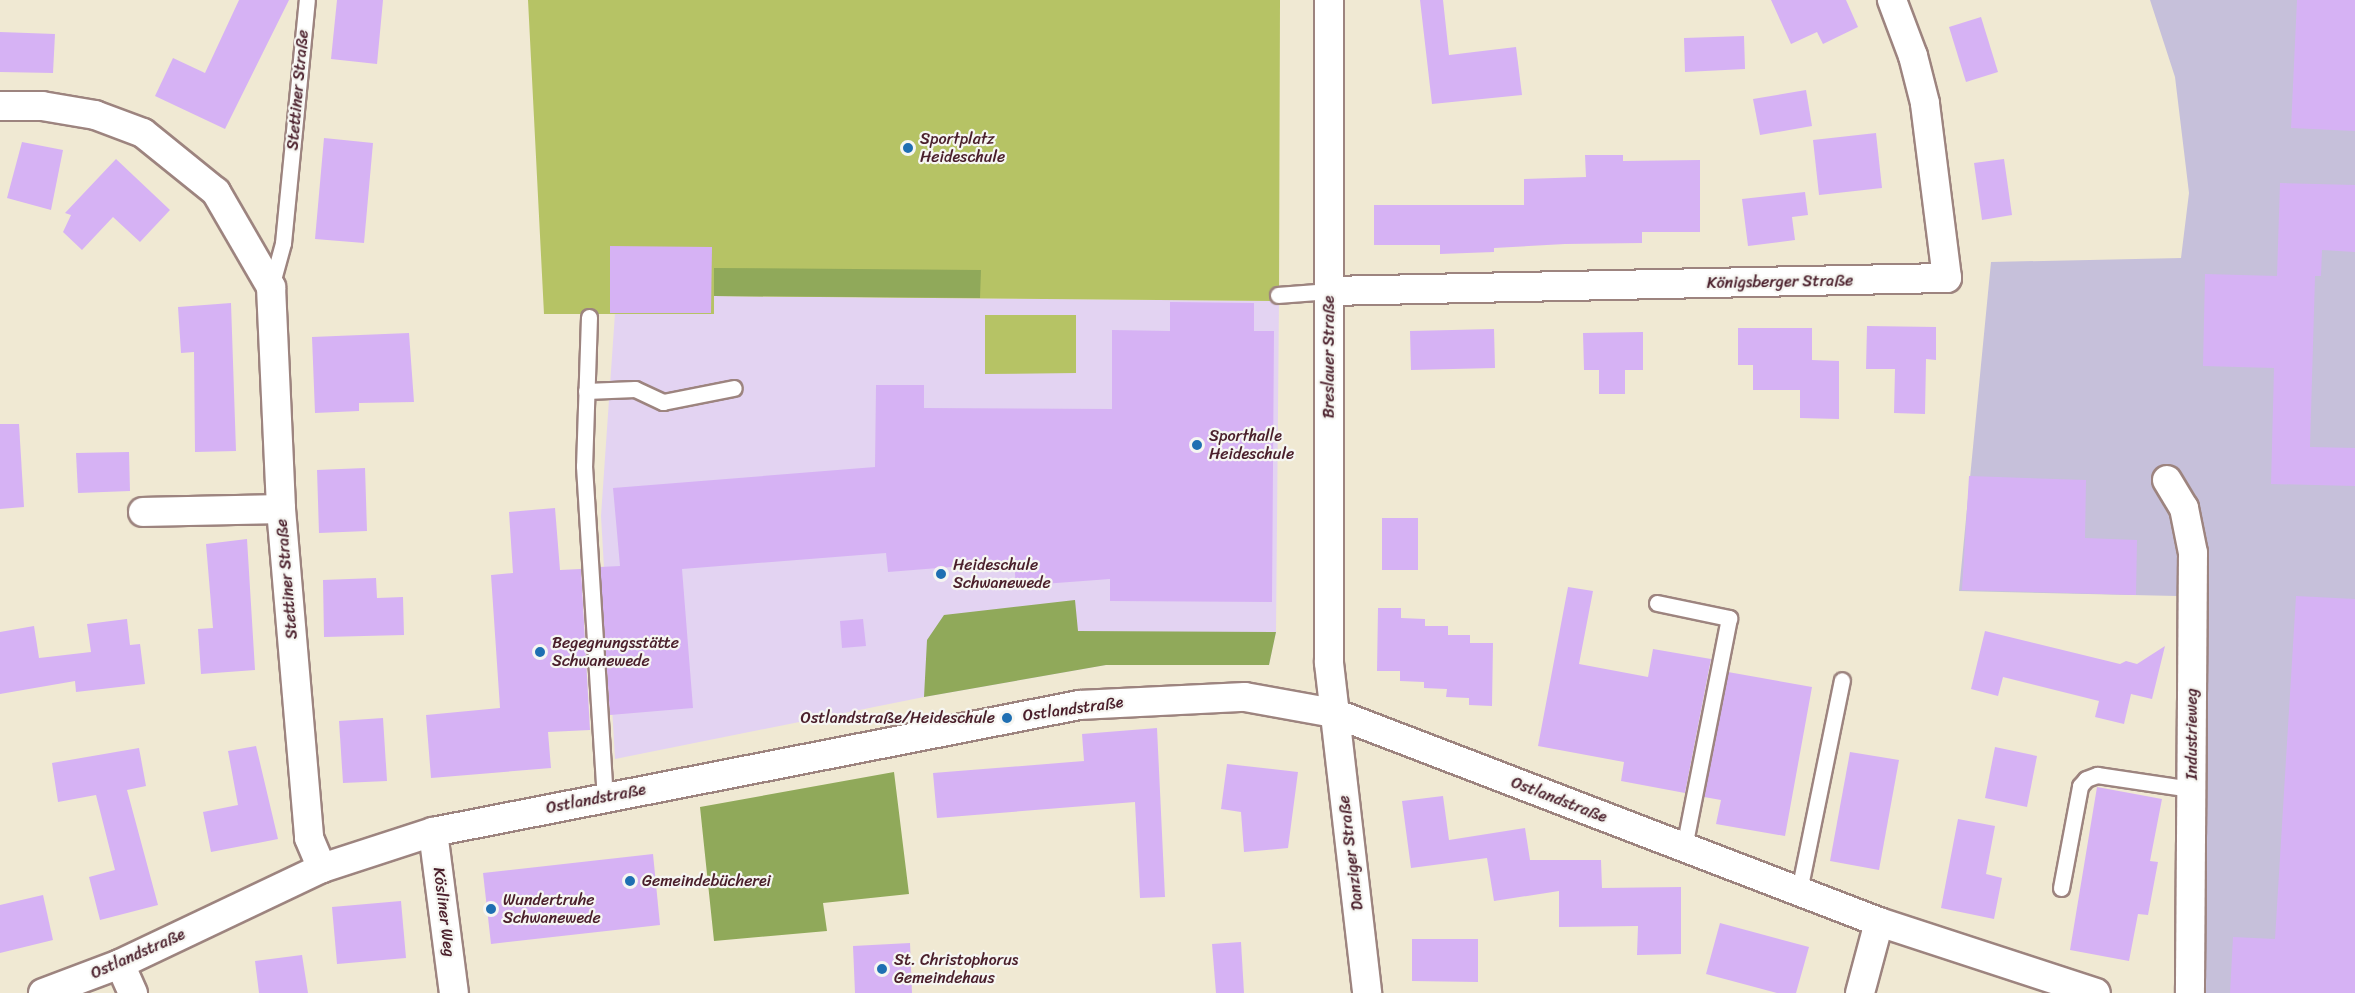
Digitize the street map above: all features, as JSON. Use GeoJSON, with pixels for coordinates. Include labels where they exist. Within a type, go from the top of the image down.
{"type":"FeatureCollection","features":[{"type":"Feature","properties":{"kind":"street","name":"Breslauer Straße"},"geometry":{"type":"LineString","coordinates":[[1329,0],[1329,663],[1334,713]]}},
{"type":"Feature","properties":{"kind":"street","name":"Königsberger Straße"},"geometry":{"type":"LineString","coordinates":[[1329,291],[1947,278],[1925,103],[1913,56],[1892,0]]}},
{"type":"Feature","properties":{"kind":"street","name":"Stettiner Straße"},"geometry":{"type":"LineString","coordinates":[[0,106],[42,106],[95,115],[143,133],[216,192],[271,287],[281,509],[309,838],[322,868]]}},
{"type":"Feature","properties":{"kind":"street","name":"Industrieweg"},"geometry":{"type":"LineString","coordinates":[[2167,480],[2184,508],[2193,553],[2190,993]]}},
{"type":"Feature","properties":{"kind":"street"},"geometry":{"type":"LineString","coordinates":[[143,512],[281,509]]}},
{"type":"Feature","properties":{"kind":"street","name":"Ostlandstraße"},"geometry":{"type":"LineString","coordinates":[[43,993],[120,964],[322,868],[433,832],[1079,705],[1245,697],[1334,713],[1879,922],[2096,993]]}},
{"type":"Feature","properties":{"kind":"street","name":"Danziger Straße"},"geometry":{"type":"LineString","coordinates":[[1334,713],[1367,993]]}},
{"type":"Feature","properties":{"kind":"street","name":"Kösliner Weg"},"geometry":{"type":"LineString","coordinates":[[433,832],[454,993]]}},
{"type":"Feature","properties":{"kind":"street"},"geometry":{"type":"LineString","coordinates":[[1860,993],[1879,922]]}},
{"type":"Feature","properties":{"kind":"street"},"geometry":{"type":"LineString","coordinates":[[120,964],[133,993]]}},
{"type":"Feature","properties":{"kind":"lane","name":"Stettiner Straße"},"geometry":{"type":"LineString","coordinates":[[271,287],[283,243],[307,0]]}},
{"type":"Feature","properties":{"kind":"lane"},"geometry":{"type":"LineString","coordinates":[[1278,294],[1329,291]]}},
{"type":"Feature","properties":{"kind":"lane"},"geometry":{"type":"LineString","coordinates":[[589,317],[584,466],[605,797]]}},
{"type":"Feature","properties":{"kind":"lane"},"geometry":{"type":"LineString","coordinates":[[586,391],[635,389],[663,402],[734,388]]}},
{"type":"Feature","properties":{"kind":"lane"},"geometry":{"type":"LineString","coordinates":[[1657,603],[1729,618],[1684,848]]}},
{"type":"Feature","properties":{"kind":"lane"},"geometry":{"type":"LineString","coordinates":[[1798,891],[1842,680]]}},
{"type":"Feature","properties":{"kind":"lane"},"geometry":{"type":"LineString","coordinates":[[2061,888],[2080,786],[2086,778],[2097,776],[2191,789]]}},
{"type":"Feature","properties":{"kind":"shaded area"},"geometry":{"type":"Polygon","coordinates":[[[2150,0],[2355,0],[2355,993],[2175,993],[2177,596],[1959,591],[1991,262],[2181,258],[2189,193],[2175,77],[2150,0]]]}},
{"type":"Feature","properties":{"kind":"shaded area","name":"Heideschule Schwanewede"},"geometry":{"type":"Polygon","coordinates":[[[714,296],[1279,301],[1276,632],[1269,665],[1106,665],[924,697],[615,759],[601,516],[615,313],[713,314],[714,296]]]}},
{"type":"Feature","properties":{"kind":"green space","name":"Sportplatz Heideschule"},"geometry":{"type":"Polygon","coordinates":[[[528,0],[1280,0],[1279,301],[714,296],[714,314],[544,314],[528,0]]]}},
{"type":"Feature","properties":{"kind":"green space"},"geometry":{"type":"Polygon","coordinates":[[[714,268],[981,270],[980,298],[714,296],[714,268]]]}},
{"type":"Feature","properties":{"kind":"green space"},"geometry":{"type":"Polygon","coordinates":[[[985,315],[1076,315],[1076,373],[985,374],[985,315]]]}},
{"type":"Feature","properties":{"kind":"green space"},"geometry":{"type":"Polygon","coordinates":[[[1075,600],[1078,631],[1276,632],[1269,665],[1106,665],[924,697],[927,640],[944,615],[1075,600]]]}},
{"type":"Feature","properties":{"kind":"green space"},"geometry":{"type":"Polygon","coordinates":[[[894,772],[909,894],[823,903],[827,931],[714,941],[700,807],[894,772]]]}},
{"type":"Feature","properties":{"kind":"building"},"geometry":{"type":"Polygon","coordinates":[[[239,0],[289,0],[225,129],[155,96],[173,58],[205,73],[239,0]]]}},
{"type":"Feature","properties":{"kind":"building"},"geometry":{"type":"Polygon","coordinates":[[[337,0],[383,0],[377,64],[331,59],[337,0]]]}},
{"type":"Feature","properties":{"kind":"building"},"geometry":{"type":"Polygon","coordinates":[[[1420,0],[1443,0],[1449,55],[1516,47],[1522,95],[1432,104],[1420,0]]]}},
{"type":"Feature","properties":{"kind":"building"},"geometry":{"type":"Polygon","coordinates":[[[1771,0],[1846,0],[1858,27],[1823,44],[1817,32],[1791,44],[1771,0]]]}},
{"type":"Feature","properties":{"kind":"building"},"geometry":{"type":"Polygon","coordinates":[[[2297,0],[2355,0],[2355,131],[2291,128],[2297,0]]]}},
{"type":"Feature","properties":{"kind":"building"},"geometry":{"type":"Polygon","coordinates":[[[1981,17],[1998,72],[1966,82],[1949,27],[1981,17]]]}},
{"type":"Feature","properties":{"kind":"building"},"geometry":{"type":"Polygon","coordinates":[[[0,32],[55,34],[53,73],[0,72],[0,32]]]}},
{"type":"Feature","properties":{"kind":"building"},"geometry":{"type":"Polygon","coordinates":[[[1744,36],[1745,69],[1685,72],[1684,38],[1744,36]]]}},
{"type":"Feature","properties":{"kind":"building"},"geometry":{"type":"Polygon","coordinates":[[[1806,90],[1812,126],[1760,135],[1753,99],[1806,90]]]}},
{"type":"Feature","properties":{"kind":"building"},"geometry":{"type":"Polygon","coordinates":[[[1876,133],[1882,188],[1819,195],[1813,140],[1876,133]]]}},
{"type":"Feature","properties":{"kind":"building"},"geometry":{"type":"Polygon","coordinates":[[[324,138],[373,143],[364,243],[315,239],[324,138]]]}},
{"type":"Feature","properties":{"kind":"building"},"geometry":{"type":"Polygon","coordinates":[[[22,142],[63,150],[51,210],[7,198],[22,142]]]}},
{"type":"Feature","properties":{"kind":"building"},"geometry":{"type":"Polygon","coordinates":[[[1585,155],[1623,155],[1623,161],[1700,160],[1700,232],[1642,232],[1642,243],[1494,248],[1494,252],[1440,254],[1440,245],[1374,245],[1374,205],[1524,205],[1524,179],[1586,177],[1585,155]]]}},
{"type":"Feature","properties":{"kind":"building"},"geometry":{"type":"Polygon","coordinates":[[[116,159],[170,210],[140,242],[113,217],[82,250],[63,232],[71,215],[65,213],[116,159]]]}},
{"type":"Feature","properties":{"kind":"building"},"geometry":{"type":"Polygon","coordinates":[[[2004,159],[2012,215],[1982,220],[1974,163],[2004,159]]]}},
{"type":"Feature","properties":{"kind":"building"},"geometry":{"type":"Polygon","coordinates":[[[2280,183],[2355,185],[2355,252],[2322,250],[2321,276],[2315,276],[2310,447],[2355,448],[2355,486],[2271,484],[2274,368],[2203,366],[2205,274],[2277,276],[2280,183]]]}},
{"type":"Feature","properties":{"kind":"building"},"geometry":{"type":"Polygon","coordinates":[[[1805,192],[1808,215],[1792,217],[1795,240],[1748,246],[1742,199],[1805,192]]]}},
{"type":"Feature","properties":{"kind":"building"},"geometry":{"type":"Polygon","coordinates":[[[610,246],[712,247],[711,313],[610,313],[610,246]]]}},
{"type":"Feature","properties":{"kind":"building"},"geometry":{"type":"Polygon","coordinates":[[[1170,302],[1254,303],[1254,331],[1274,331],[1272,602],[1110,601],[1110,579],[1016,586],[1014,562],[888,572],[886,553],[682,569],[693,708],[610,715],[600,567],[620,566],[613,488],[875,467],[876,385],[924,385],[924,408],[1112,409],[1112,330],[1170,331],[1170,302]]]}},
{"type":"Feature","properties":{"kind":"building"},"geometry":{"type":"Polygon","coordinates":[[[231,303],[236,451],[195,452],[194,352],[181,353],[178,307],[231,303]]]}},
{"type":"Feature","properties":{"kind":"building"},"geometry":{"type":"Polygon","coordinates":[[[1867,326],[1936,327],[1936,360],[1926,359],[1925,414],[1894,413],[1895,369],[1866,369],[1867,326]]]}},
{"type":"Feature","properties":{"kind":"building"},"geometry":{"type":"Polygon","coordinates":[[[1738,328],[1812,328],[1812,360],[1839,361],[1839,419],[1800,418],[1800,390],[1753,390],[1753,365],[1738,365],[1738,328]]]}},
{"type":"Feature","properties":{"kind":"building"},"geometry":{"type":"Polygon","coordinates":[[[1494,329],[1495,368],[1411,370],[1410,331],[1494,329]]]}},
{"type":"Feature","properties":{"kind":"building"},"geometry":{"type":"Polygon","coordinates":[[[1643,332],[1643,370],[1625,370],[1625,394],[1599,394],[1599,370],[1584,370],[1583,333],[1643,332]]]}},
{"type":"Feature","properties":{"kind":"building"},"geometry":{"type":"Polygon","coordinates":[[[409,333],[414,402],[359,403],[359,411],[315,413],[312,337],[409,333]]]}},
{"type":"Feature","properties":{"kind":"building"},"geometry":{"type":"Polygon","coordinates":[[[0,424],[19,424],[24,507],[0,509],[0,424]]]}},
{"type":"Feature","properties":{"kind":"building"},"geometry":{"type":"Polygon","coordinates":[[[129,452],[130,491],[78,493],[76,453],[129,452]]]}},
{"type":"Feature","properties":{"kind":"building"},"geometry":{"type":"Polygon","coordinates":[[[365,468],[367,531],[319,533],[317,470],[365,468]]]}},
{"type":"Feature","properties":{"kind":"building"},"geometry":{"type":"Polygon","coordinates":[[[1969,476],[2086,480],[2085,538],[2137,540],[2136,595],[1962,590],[1969,476]]]}},
{"type":"Feature","properties":{"kind":"building","name":"Begegnungsstätte Schwanewede"},"geometry":{"type":"Polygon","coordinates":[[[555,508],[560,570],[581,569],[590,730],[548,732],[551,768],[431,778],[426,715],[500,708],[491,575],[513,573],[509,512],[555,508]]]}},
{"type":"Feature","properties":{"kind":"building"},"geometry":{"type":"Polygon","coordinates":[[[1382,518],[1418,518],[1418,570],[1382,570],[1382,518]]]}},
{"type":"Feature","properties":{"kind":"building"},"geometry":{"type":"Polygon","coordinates":[[[247,539],[255,670],[201,674],[198,629],[213,628],[206,544],[247,539]]]}},
{"type":"Feature","properties":{"kind":"building"},"geometry":{"type":"Polygon","coordinates":[[[376,578],[377,598],[403,597],[404,635],[324,637],[323,580],[376,578]]]}},
{"type":"Feature","properties":{"kind":"building"},"geometry":{"type":"Polygon","coordinates":[[[1568,587],[1593,591],[1579,664],[1648,677],[1653,649],[1711,659],[1685,793],[1621,781],[1624,762],[1538,746],[1568,587]]]}},
{"type":"Feature","properties":{"kind":"building"},"geometry":{"type":"Polygon","coordinates":[[[2296,596],[2355,599],[2355,993],[2230,993],[2233,937],[2275,939],[2296,596]]]}},
{"type":"Feature","properties":{"kind":"building"},"geometry":{"type":"Polygon","coordinates":[[[1378,608],[1401,608],[1401,618],[1425,619],[1425,626],[1448,626],[1448,635],[1470,635],[1470,643],[1493,643],[1492,706],[1469,705],[1469,698],[1446,697],[1447,689],[1424,688],[1424,682],[1400,681],[1400,671],[1377,671],[1378,608]]]}},
{"type":"Feature","properties":{"kind":"building"},"geometry":{"type":"Polygon","coordinates":[[[127,619],[130,645],[140,644],[145,684],[76,692],[75,681],[0,694],[0,632],[34,626],[39,658],[91,652],[87,624],[127,619]]]}},
{"type":"Feature","properties":{"kind":"building"},"geometry":{"type":"Polygon","coordinates":[[[863,619],[866,646],[842,648],[840,621],[863,619]]]}},
{"type":"Feature","properties":{"kind":"building"},"geometry":{"type":"Polygon","coordinates":[[[1985,631],[2120,664],[2126,661],[2137,664],[2165,646],[2152,699],[2131,694],[2124,724],[2095,717],[2099,701],[2003,677],[1998,696],[1971,689],[1985,631]]]}},
{"type":"Feature","properties":{"kind":"building"},"geometry":{"type":"Polygon","coordinates":[[[1728,672],[1812,687],[1785,836],[1716,824],[1721,800],[1704,797],[1728,672]]]}},
{"type":"Feature","properties":{"kind":"building"},"geometry":{"type":"Polygon","coordinates":[[[383,718],[387,781],[343,783],[339,721],[383,718]]]}},
{"type":"Feature","properties":{"kind":"building"},"geometry":{"type":"Polygon","coordinates":[[[1157,728],[1165,897],[1140,898],[1135,802],[937,818],[933,773],[1084,761],[1082,734],[1157,728]]]}},
{"type":"Feature","properties":{"kind":"building"},"geometry":{"type":"Polygon","coordinates":[[[256,746],[278,839],[211,852],[203,812],[238,805],[228,751],[256,746]]]}},
{"type":"Feature","properties":{"kind":"building"},"geometry":{"type":"Polygon","coordinates":[[[1995,747],[2037,756],[2027,807],[1985,798],[1995,747]]]}},
{"type":"Feature","properties":{"kind":"building"},"geometry":{"type":"Polygon","coordinates":[[[139,748],[146,786],[127,790],[158,905],[100,920],[89,877],[115,870],[96,795],[58,802],[52,763],[139,748]]]}},
{"type":"Feature","properties":{"kind":"building"},"geometry":{"type":"Polygon","coordinates":[[[1850,752],[1899,760],[1879,870],[1830,861],[1850,752]]]}},
{"type":"Feature","properties":{"kind":"building"},"geometry":{"type":"Polygon","coordinates":[[[1227,764],[1298,772],[1288,848],[1244,852],[1241,812],[1221,809],[1227,764]]]}},
{"type":"Feature","properties":{"kind":"building"},"geometry":{"type":"Polygon","coordinates":[[[2097,787],[2162,799],[2150,861],[2158,862],[2148,915],[2138,914],[2129,961],[2070,950],[2097,787]]]}},
{"type":"Feature","properties":{"kind":"building"},"geometry":{"type":"Polygon","coordinates":[[[1443,796],[1449,840],[1525,828],[1530,860],[1601,860],[1602,888],[1681,887],[1681,954],[1637,955],[1638,926],[1559,927],[1559,891],[1494,901],[1487,858],[1411,868],[1402,801],[1443,796]]]}},
{"type":"Feature","properties":{"kind":"building"},"geometry":{"type":"Polygon","coordinates":[[[1958,819],[1995,826],[1986,874],[2002,878],[1994,919],[1941,908],[1958,819]]]}},
{"type":"Feature","properties":{"kind":"building"},"geometry":{"type":"Polygon","coordinates":[[[653,854],[660,925],[491,944],[483,873],[653,854]]]}},
{"type":"Feature","properties":{"kind":"building"},"geometry":{"type":"Polygon","coordinates":[[[43,895],[53,940],[0,953],[0,905],[43,895]]]}},
{"type":"Feature","properties":{"kind":"building"},"geometry":{"type":"Polygon","coordinates":[[[401,901],[406,958],[337,964],[332,907],[401,901]]]}},
{"type":"Feature","properties":{"kind":"building"},"geometry":{"type":"Polygon","coordinates":[[[1720,923],[1809,947],[1796,993],[1777,993],[1706,974],[1720,923]]]}},
{"type":"Feature","properties":{"kind":"building"},"geometry":{"type":"Polygon","coordinates":[[[1412,939],[1478,939],[1478,982],[1412,981],[1412,939]]]}},
{"type":"Feature","properties":{"kind":"building"},"geometry":{"type":"Polygon","coordinates":[[[1241,942],[1244,993],[1216,993],[1212,944],[1241,942]]]}},
{"type":"Feature","properties":{"kind":"building","name":"St. Christophorus Gemeindehaus"},"geometry":{"type":"Polygon","coordinates":[[[910,943],[912,993],[855,993],[853,946],[910,943]]]}},
{"type":"Feature","properties":{"kind":"building"},"geometry":{"type":"Polygon","coordinates":[[[302,955],[308,993],[259,993],[255,961],[302,955]]]}},
{"type":"Feature","properties":{"kind":"place","name":"Sportplatz Heideschule"},"geometry":{"type":"Point","coordinates":[908,148]}},
{"type":"Feature","properties":{"kind":"place","name":"Sporthalle Heideschule"},"geometry":{"type":"Point","coordinates":[1197,445]}},
{"type":"Feature","properties":{"kind":"place","name":"Heideschule Schwanewede"},"geometry":{"type":"Point","coordinates":[941,574]}},
{"type":"Feature","properties":{"kind":"place","name":"Begegnungsstätte Schwanewede"},"geometry":{"type":"Point","coordinates":[540,652]}},
{"type":"Feature","properties":{"kind":"place","name":"Ostlandstraße/Heideschule"},"geometry":{"type":"Point","coordinates":[1007,718]}},
{"type":"Feature","properties":{"kind":"place","name":"Gemeindebücherei"},"geometry":{"type":"Point","coordinates":[630,881]}},
{"type":"Feature","properties":{"kind":"place","name":"Wundertruhe Schwanewede"},"geometry":{"type":"Point","coordinates":[491,909]}},
{"type":"Feature","properties":{"kind":"place","name":"St. Christophorus Gemeindehaus"},"geometry":{"type":"Point","coordinates":[882,969]}}]}
